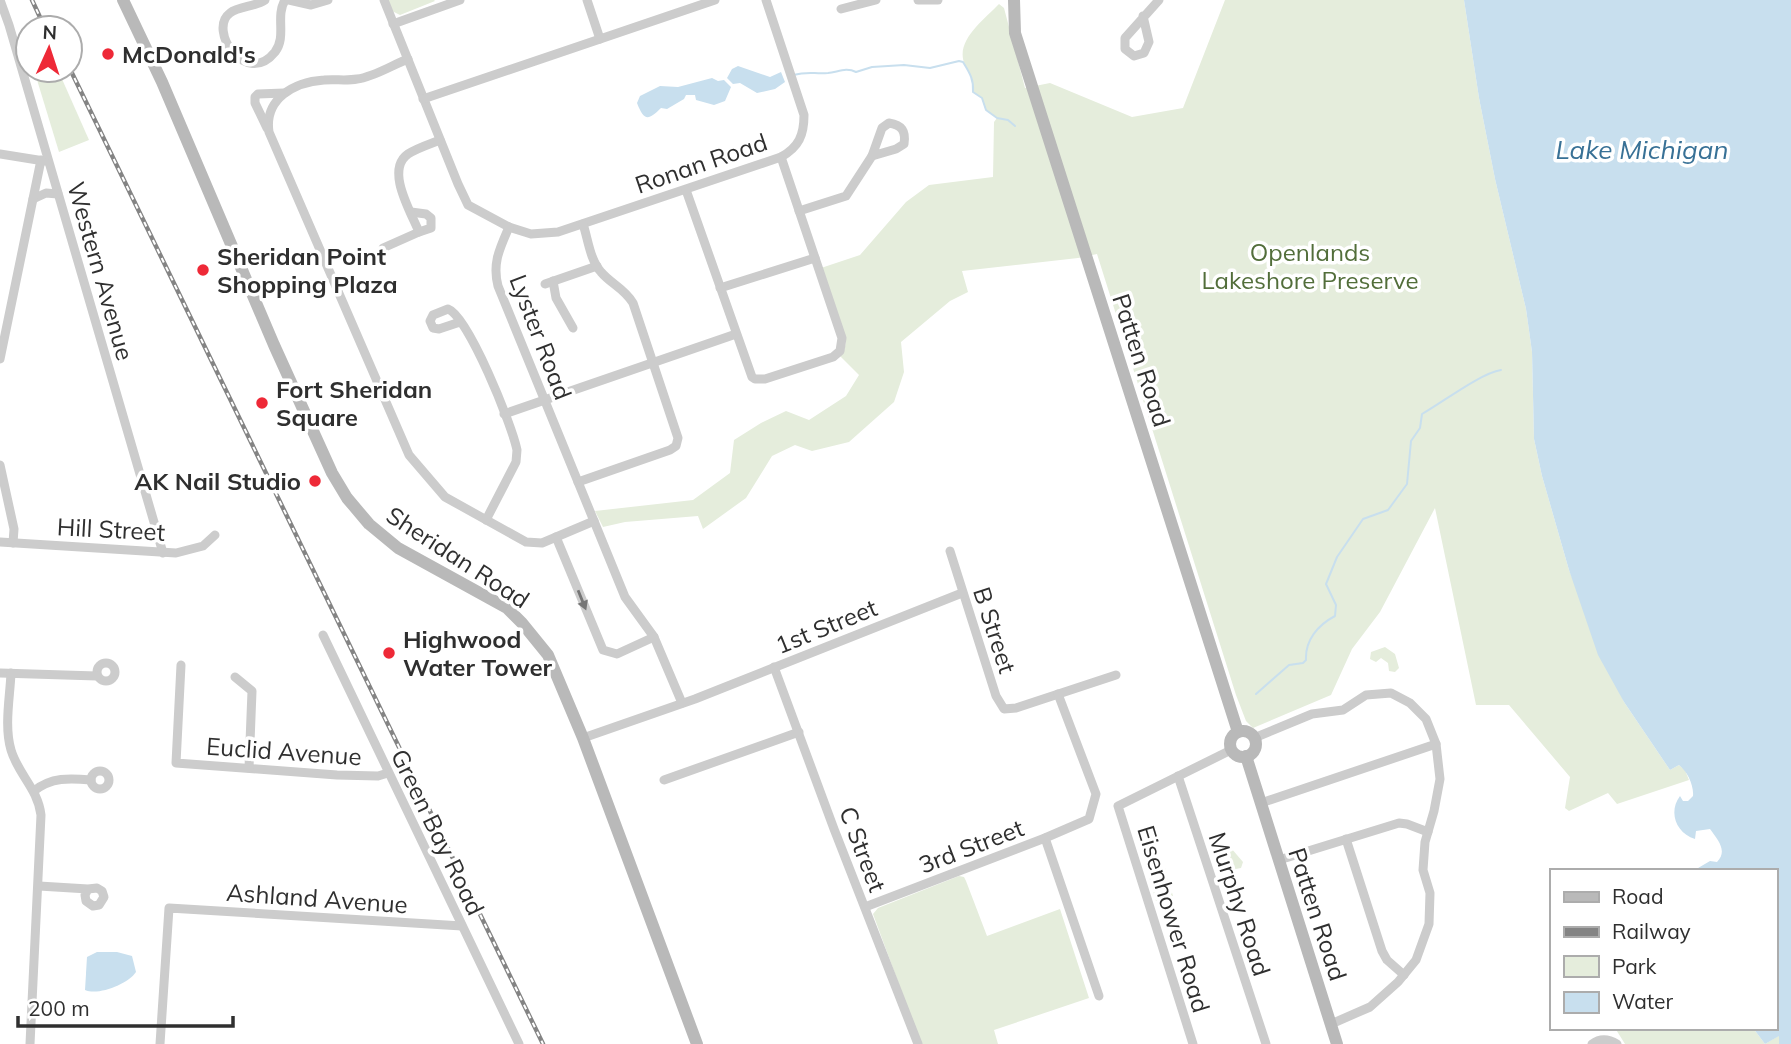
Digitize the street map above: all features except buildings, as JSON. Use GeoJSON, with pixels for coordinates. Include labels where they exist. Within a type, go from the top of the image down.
{"type":"FeatureCollection","features":[{"type":"Feature","properties":{"kind":"main road","name":"Sheridan Road"},"geometry":{"type":"LineString","coordinates":[[123,0],[167,93],[289,379],[332,473],[347,498],[369,524],[398,548],[498,603],[522,623],[553,663],[697,1044]]}},
{"type":"Feature","properties":{"kind":"main road","name":"Patten Road"},"geometry":{"type":"LineString","coordinates":[[1014,0],[1015,33],[1238,732]]}},
{"type":"Feature","properties":{"kind":"main road"},"geometry":{"type":"LineString","coordinates":[[1238,732],[1247,732],[1254,738],[1254,750],[1246,756],[1237,755],[1231,750],[1232,738],[1238,732]]}},
{"type":"Feature","properties":{"kind":"main road","name":"Patten Road"},"geometry":{"type":"LineString","coordinates":[[1246,756],[1337,1044]]}},
{"type":"Feature","properties":{"kind":"street","name":"Western Avenue"},"geometry":{"type":"LineString","coordinates":[[0,0],[5,27],[45,161],[58,194],[163,552]]}},
{"type":"Feature","properties":{"kind":"street"},"geometry":{"type":"LineString","coordinates":[[265,0],[230,13],[224,22],[224,34],[232,54],[243,62],[259,62],[274,54],[281,39],[279,17],[287,0],[311,5],[328,0]]}},
{"type":"Feature","properties":{"kind":"street"},"geometry":{"type":"LineString","coordinates":[[384,0],[468,205],[509,227]]}},
{"type":"Feature","properties":{"kind":"street"},"geometry":{"type":"LineString","coordinates":[[587,0],[600,40]]}},
{"type":"Feature","properties":{"kind":"street"},"geometry":{"type":"LineString","coordinates":[[423,99],[715,0]]}},
{"type":"Feature","properties":{"kind":"street","name":"Ronan Road"},"geometry":{"type":"LineString","coordinates":[[509,227],[543,235],[583,224],[781,157],[796,146],[802,135],[804,115],[766,0]]}},
{"type":"Feature","properties":{"kind":"street"},"geometry":{"type":"LineString","coordinates":[[841,9],[876,0]]}},
{"type":"Feature","properties":{"kind":"street"},"geometry":{"type":"LineString","coordinates":[[918,0],[938,0]]}},
{"type":"Feature","properties":{"kind":"street"},"geometry":{"type":"LineString","coordinates":[[1143,16],[1159,0]]}},
{"type":"Feature","properties":{"kind":"street"},"geometry":{"type":"LineString","coordinates":[[393,24],[453,1]]}},
{"type":"Feature","properties":{"kind":"street"},"geometry":{"type":"LineString","coordinates":[[269,132],[269,114],[277,98],[285,93],[314,81],[358,79],[408,59]]}},
{"type":"Feature","properties":{"kind":"street"},"geometry":{"type":"LineString","coordinates":[[285,93],[258,94],[255,103],[409,454],[445,497],[526,542],[542,543],[594,521]]}},
{"type":"Feature","properties":{"kind":"street"},"geometry":{"type":"LineString","coordinates":[[419,232],[399,183],[398,166],[408,154],[440,140]]}},
{"type":"Feature","properties":{"kind":"street"},"geometry":{"type":"LineString","coordinates":[[0,154],[45,161],[33,199],[0,359]]}},
{"type":"Feature","properties":{"kind":"street"},"geometry":{"type":"LineString","coordinates":[[799,211],[846,196],[872,156]]}},
{"type":"Feature","properties":{"kind":"street"},"geometry":{"type":"LineString","coordinates":[[686,190],[747,367],[755,379],[833,357],[842,345],[842,338],[781,157]]}},
{"type":"Feature","properties":{"kind":"street"},"geometry":{"type":"LineString","coordinates":[[33,199],[46,193],[58,194]]}},
{"type":"Feature","properties":{"kind":"street"},"geometry":{"type":"LineString","coordinates":[[383,248],[431,228],[431,218],[426,214],[411,212]]}},
{"type":"Feature","properties":{"kind":"street"},"geometry":{"type":"LineString","coordinates":[[578,482],[670,450],[678,442],[628,295],[597,266],[583,224]]}},
{"type":"Feature","properties":{"kind":"street","name":"Lyster Road"},"geometry":{"type":"LineString","coordinates":[[509,227],[495,258],[495,276],[625,597],[654,637],[682,703]]}},
{"type":"Feature","properties":{"kind":"street"},"geometry":{"type":"LineString","coordinates":[[720,288],[815,258]]}},
{"type":"Feature","properties":{"kind":"street"},"geometry":{"type":"LineString","coordinates":[[573,328],[549,282],[597,266]]}},
{"type":"Feature","properties":{"kind":"street"},"geometry":{"type":"LineString","coordinates":[[460,322],[474,341],[516,443],[516,462],[486,520]]}},
{"type":"Feature","properties":{"kind":"street"},"geometry":{"type":"LineString","coordinates":[[504,414],[736,334]]}},
{"type":"Feature","properties":{"kind":"street"},"geometry":{"type":"LineString","coordinates":[[0,465],[14,528],[13,543]]}},
{"type":"Feature","properties":{"kind":"street","name":"Hill Street"},"geometry":{"type":"LineString","coordinates":[[0,542],[176,552],[203,545],[215,535]]}},
{"type":"Feature","properties":{"kind":"street"},"geometry":{"type":"LineString","coordinates":[[556,537],[603,650],[617,654],[654,637]]}},
{"type":"Feature","properties":{"kind":"street","name":"B Street"},"geometry":{"type":"LineString","coordinates":[[950,551],[1000,705],[1004,709],[1016,708],[1058,694]]}},
{"type":"Feature","properties":{"kind":"street","name":"1st Street"},"geometry":{"type":"LineString","coordinates":[[583,738],[704,695],[962,593]]}},
{"type":"Feature","properties":{"kind":"street","name":"Green Bay Road"},"geometry":{"type":"LineString","coordinates":[[323,635],[519,1044]]}},
{"type":"Feature","properties":{"kind":"street","name":"Euclid Avenue"},"geometry":{"type":"LineString","coordinates":[[181,664],[176,763],[377,776],[388,774]]}},
{"type":"Feature","properties":{"kind":"street","name":"C Street"},"geometry":{"type":"LineString","coordinates":[[774,667],[918,1044]]}},
{"type":"Feature","properties":{"kind":"street"},"geometry":{"type":"LineString","coordinates":[[0,673],[97,676]]}},
{"type":"Feature","properties":{"kind":"street"},"geometry":{"type":"LineString","coordinates":[[11,673],[11,750],[34,791],[41,815],[30,1044]]}},
{"type":"Feature","properties":{"kind":"street"},"geometry":{"type":"LineString","coordinates":[[1058,694],[1116,675]]}},
{"type":"Feature","properties":{"kind":"street"},"geometry":{"type":"LineString","coordinates":[[235,677],[252,691],[248,768]]}},
{"type":"Feature","properties":{"kind":"street"},"geometry":{"type":"LineString","coordinates":[[1254,738],[1312,714],[1343,710],[1366,695],[1391,693],[1410,703],[1426,719],[1436,744],[1440,779],[1425,842],[1423,870],[1430,893],[1429,924],[1416,960],[1370,1007],[1331,1024]]}},
{"type":"Feature","properties":{"kind":"street","name":"3rd Street"},"geometry":{"type":"LineString","coordinates":[[865,907],[1089,819],[1096,794],[1058,694]]}},
{"type":"Feature","properties":{"kind":"street"},"geometry":{"type":"LineString","coordinates":[[664,780],[799,732]]}},
{"type":"Feature","properties":{"kind":"street"},"geometry":{"type":"LineString","coordinates":[[1261,803],[1436,744]]}},
{"type":"Feature","properties":{"kind":"street"},"geometry":{"type":"LineString","coordinates":[[1178,776],[1231,750]]}},
{"type":"Feature","properties":{"kind":"street","name":"Eisenhower Road"},"geometry":{"type":"LineString","coordinates":[[1178,776],[1118,806],[1193,1044]]}},
{"type":"Feature","properties":{"kind":"street","name":"Murphy Road"},"geometry":{"type":"LineString","coordinates":[[1178,776],[1266,1044]]}},
{"type":"Feature","properties":{"kind":"street"},"geometry":{"type":"LineString","coordinates":[[34,791],[42,784],[55,780],[90,780]]}},
{"type":"Feature","properties":{"kind":"street"},"geometry":{"type":"LineString","coordinates":[[1279,860],[1399,823],[1428,832]]}},
{"type":"Feature","properties":{"kind":"street"},"geometry":{"type":"LineString","coordinates":[[1045,838],[1099,996]]}},
{"type":"Feature","properties":{"kind":"street"},"geometry":{"type":"LineString","coordinates":[[1346,839],[1382,951],[1387,960],[1404,975]]}},
{"type":"Feature","properties":{"kind":"street"},"geometry":{"type":"LineString","coordinates":[[38,886],[88,889]]}},
{"type":"Feature","properties":{"kind":"street","name":"Ashland Avenue"},"geometry":{"type":"LineString","coordinates":[[160,1044],[169,908],[462,926]]}},
{"type":"Feature","properties":{"kind":"street"},"geometry":{"type":"LineString","coordinates":[[1592,1044],[1599,1040],[1617,1044]]}},
{"type":"Feature","properties":{"kind":"green space"},"geometry":{"type":"Polygon","coordinates":[[[388,0],[435,1],[400,15],[392,11],[388,0]]]}},
{"type":"Feature","properties":{"kind":"green space","name":"Openlands Lakeshore Preserve"},"geometry":{"type":"Polygon","coordinates":[[[1225,0],[1464,0],[1495,179],[1526,309],[1532,352],[1534,439],[1569,570],[1624,702],[1670,770],[1679,765],[1685,770],[1689,780],[1617,804],[1608,793],[1569,811],[1565,808],[1570,777],[1509,705],[1476,705],[1435,508],[1380,612],[1352,649],[1331,695],[1253,728],[1246,721],[1236,695],[1097,254],[962,271],[968,292],[950,301],[901,342],[904,372],[894,402],[849,442],[812,451],[795,445],[772,456],[746,498],[703,529],[698,516],[625,522],[603,527],[595,511],[693,500],[730,473],[734,440],[786,411],[809,420],[846,396],[859,375],[840,356],[846,342],[821,268],[860,255],[906,202],[929,185],[993,177],[994,122],[997,118],[986,110],[982,98],[973,92],[963,56],[972,31],[999,4],[1004,8],[1025,88],[1050,83],[1132,117],[1183,108],[1225,0]]]}},
{"type":"Feature","properties":{"kind":"green space"},"geometry":{"type":"Polygon","coordinates":[[[38,84],[64,84],[89,140],[59,152],[38,84]]]}},
{"type":"Feature","properties":{"kind":"green space"},"geometry":{"type":"Polygon","coordinates":[[[1385,647],[1395,654],[1399,668],[1395,672],[1389,671],[1388,663],[1381,658],[1376,662],[1370,659],[1371,652],[1385,647]]]}},
{"type":"Feature","properties":{"kind":"green space"},"geometry":{"type":"Polygon","coordinates":[[[1228,847],[1243,862],[1241,868],[1230,870],[1221,857],[1221,851],[1228,847]]]}},
{"type":"Feature","properties":{"kind":"green space"},"geometry":{"type":"Polygon","coordinates":[[[1165,868],[1173,896],[1156,901],[1148,873],[1165,868]]]}},
{"type":"Feature","properties":{"kind":"green space"},"geometry":{"type":"Polygon","coordinates":[[[959,876],[966,881],[987,936],[1060,909],[1089,998],[994,1030],[998,1044],[921,1044],[873,914],[878,908],[959,876]]]}},
{"type":"Feature","properties":{"kind":"green space"},"geometry":{"type":"Polygon","coordinates":[[[1616,1030],[1754,1030],[1765,1044],[1625,1044],[1616,1030]]]}},
{"type":"Feature","properties":{"kind":"green space"},"geometry":{"type":"Polygon","coordinates":[[[1780,1035],[1780,1044],[1765,1044],[1780,1035]]]}},
{"type":"Feature","properties":{"kind":"water","name":"Lake Michigan"},"geometry":{"type":"Polygon","coordinates":[[[1464,0],[1791,0],[1791,1044],[1779,1044],[1779,1036],[1765,1044],[1754,1030],[1777,1030],[1777,869],[1696,869],[1710,861],[1717,862],[1722,854],[1721,846],[1710,829],[1696,831],[1695,839],[1679,827],[1674,815],[1676,802],[1680,796],[1683,801],[1688,801],[1693,796],[1689,779],[1679,765],[1670,770],[1624,702],[1598,655],[1569,570],[1534,439],[1532,352],[1526,309],[1479,98],[1464,0]]]}},
{"type":"Feature","properties":{"kind":"water"},"geometry":{"type":"Polygon","coordinates":[[[738,66],[770,77],[781,72],[785,82],[775,89],[757,93],[740,83],[733,84],[727,78],[732,69],[738,66]]]}},
{"type":"Feature","properties":{"kind":"water"},"geometry":{"type":"Polygon","coordinates":[[[712,78],[724,80],[731,87],[725,101],[714,105],[696,100],[695,95],[686,95],[684,99],[667,109],[661,108],[650,117],[644,116],[637,103],[640,96],[660,86],[678,87],[712,78]]]}},
{"type":"Feature","properties":{"kind":"water"},"geometry":{"type":"Polygon","coordinates":[[[97,952],[117,952],[132,956],[136,972],[112,988],[85,990],[87,957],[97,952]]]}},
{"type":"Feature","properties":{"kind":"waterway"},"geometry":{"type":"LineString","coordinates":[[793,75],[845,70],[856,72],[872,67],[904,65],[930,68],[959,61],[963,62],[967,69],[972,79],[973,92],[982,98],[986,110],[1015,126]]}},
{"type":"Feature","properties":{"kind":"waterway"},"geometry":{"type":"LineString","coordinates":[[1256,694],[1289,665],[1303,663],[1314,634],[1335,616],[1336,605],[1326,584],[1337,557],[1363,519],[1388,510],[1407,484],[1411,441],[1420,428],[1422,414],[1473,382],[1501,370]]}},
{"type":"Feature","properties":{"kind":"railway"},"geometry":{"type":"LineString","coordinates":[[32,0],[38,14]]}},
{"type":"Feature","properties":{"kind":"railway"},"geometry":{"type":"LineString","coordinates":[[77,84],[543,1044]]}},
{"type":"Feature","properties":{"kind":"place","name":"McDonald's"},"geometry":{"type":"Point","coordinates":[108,54]}},
{"type":"Feature","properties":{"kind":"place","name":"Sheridan Point Shopping Plaza"},"geometry":{"type":"Point","coordinates":[203,270]}},
{"type":"Feature","properties":{"kind":"place","name":"Fort Sheridan Square"},"geometry":{"type":"Point","coordinates":[262,403]}},
{"type":"Feature","properties":{"kind":"place","name":"AK Nail Studio"},"geometry":{"type":"Point","coordinates":[315,481]}},
{"type":"Feature","properties":{"kind":"place","name":"Highwood Water Tower"},"geometry":{"type":"Point","coordinates":[389,653]}}]}
